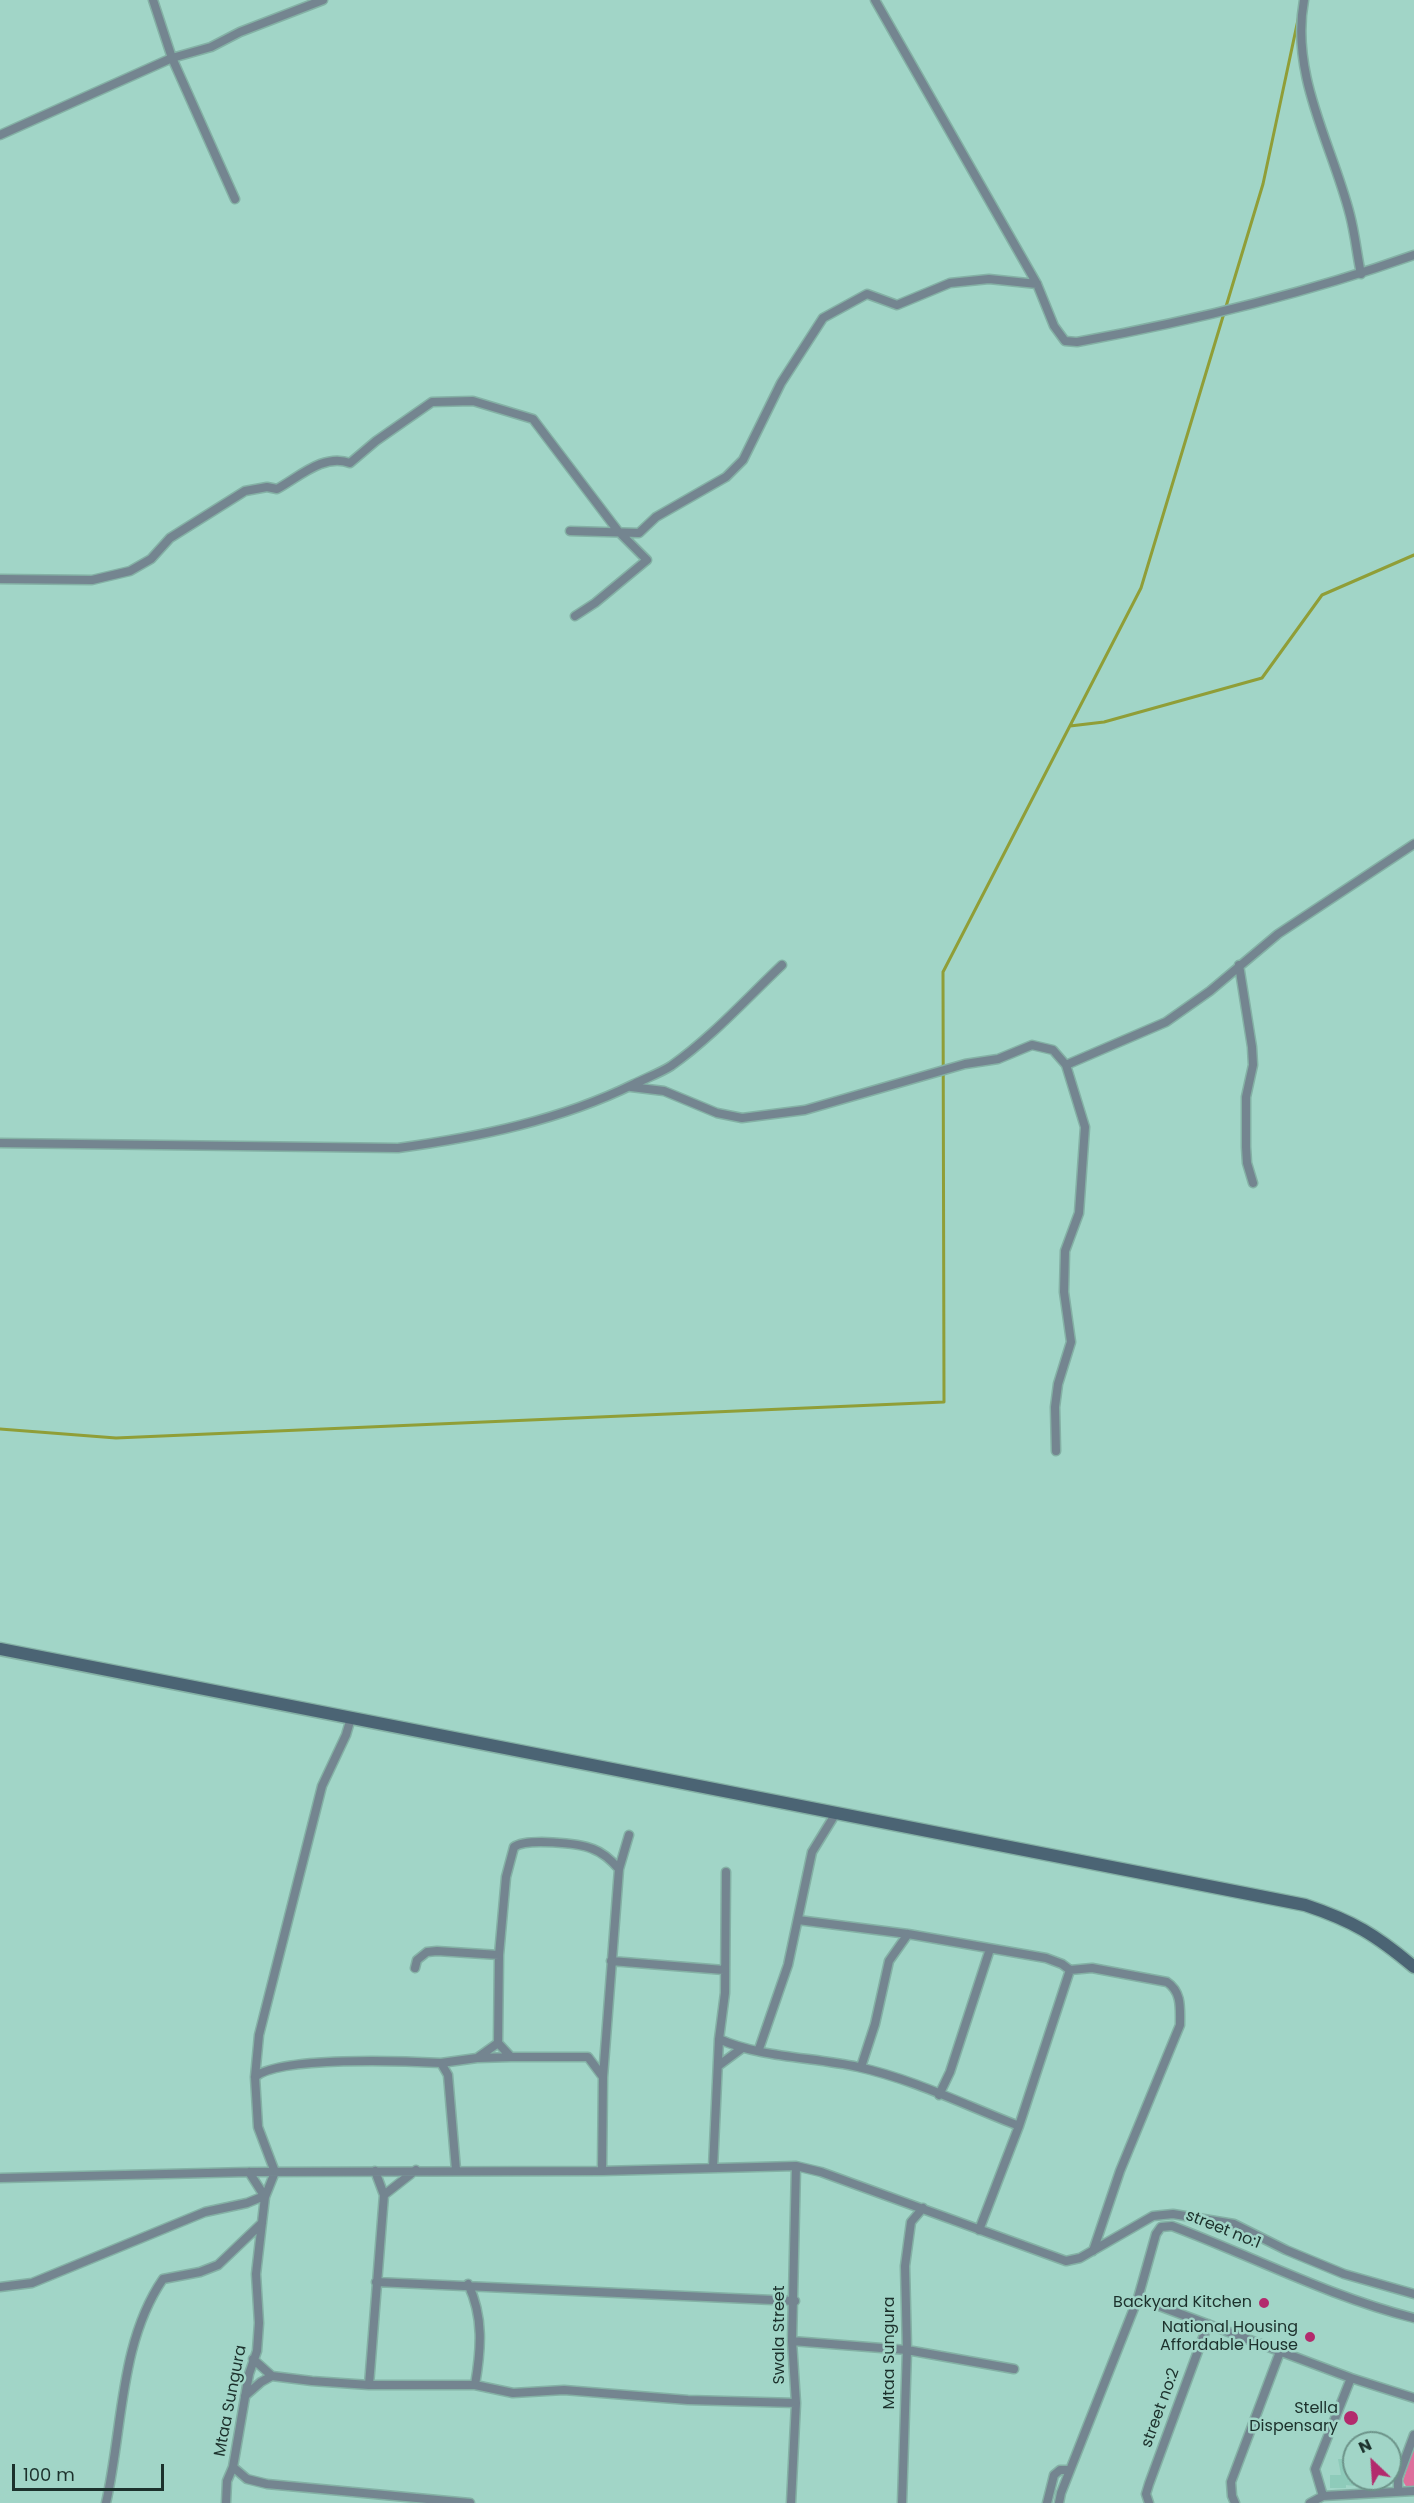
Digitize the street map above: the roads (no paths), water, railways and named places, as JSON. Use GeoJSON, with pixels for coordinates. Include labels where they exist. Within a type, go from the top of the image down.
{"type":"FeatureCollection","features":[{"type":"Feature","properties":{"kind":"street"},"geometry":{"type":"LineString","coordinates":[[153,0],[172,58],[235,199]]}},
{"type":"Feature","properties":{"kind":"street"},"geometry":{"type":"LineString","coordinates":[[0,135],[172,58],[211,47],[240,32],[323,0]]}},
{"type":"Feature","properties":{"kind":"street"},"geometry":{"type":"LineString","coordinates":[[875,0],[1037,284],[1054,326],[1065,341],[1077,342],[1177,323],[1290,296],[1414,255]]}},
{"type":"Feature","properties":{"kind":"street"},"geometry":{"type":"LineString","coordinates":[[1304,0],[1300,20],[1302,55],[1321,134],[1350,214],[1360,274]]}},
{"type":"Feature","properties":{"kind":"street"},"geometry":{"type":"LineString","coordinates":[[570,531],[639,533],[656,517],[726,477],[743,460],[781,382],[823,318],[867,294],[897,305],[950,283],[989,279],[1037,284]]}},
{"type":"Feature","properties":{"kind":"street"},"geometry":{"type":"LineString","coordinates":[[0,579],[92,580],[130,571],[152,559],[170,538],[245,491],[267,487],[277,489],[320,464],[339,459],[350,464],[376,441],[432,402],[473,401],[533,419],[618,531],[647,560],[595,603],[575,616]]}},
{"type":"Feature","properties":{"kind":"street"},"geometry":{"type":"LineString","coordinates":[[1066,1065],[1166,1022],[1210,991],[1278,934],[1414,844]]}},
{"type":"Feature","properties":{"kind":"street"},"geometry":{"type":"LineString","coordinates":[[0,1143],[398,1148],[454,1140],[556,1115],[594,1103],[668,1067],[703,1042],[782,965]]}},
{"type":"Feature","properties":{"kind":"street"},"geometry":{"type":"LineString","coordinates":[[1239,965],[1252,1056],[1246,1097],[1246,1147],[1247,1163],[1253,1183]]}},
{"type":"Feature","properties":{"kind":"street"},"geometry":{"type":"LineString","coordinates":[[629,1087],[663,1091],[717,1113],[742,1118],[805,1110],[965,1064],[998,1059],[1032,1046],[1053,1050],[1066,1065],[1084,1127],[1079,1213],[1065,1251],[1064,1292],[1071,1342],[1058,1384],[1054,1407],[1056,1451]]}},
{"type":"Feature","properties":{"kind":"street"},"geometry":{"type":"LineString","coordinates":[[0,1649],[1305,1905],[1338,1916],[1376,1936],[1414,1967]]}},
{"type":"Feature","properties":{"kind":"street"},"geometry":{"type":"LineString","coordinates":[[275,2172],[258,2127],[255,2077],[263,2017],[322,1786],[346,1735],[351,1718]]}},
{"type":"Feature","properties":{"kind":"street"},"geometry":{"type":"LineString","coordinates":[[759,2049],[788,1965],[812,1852],[836,1813]]}},
{"type":"Feature","properties":{"kind":"street"},"geometry":{"type":"LineString","coordinates":[[602,2171],[603,2077],[611,1961],[619,1869],[629,1835]]}},
{"type":"Feature","properties":{"kind":"street"},"geometry":{"type":"LineString","coordinates":[[511,2057],[498,2043],[499,1954],[506,1877],[514,1847],[534,1842],[592,1848],[606,1856],[619,1869]]}},
{"type":"Feature","properties":{"kind":"street"},"geometry":{"type":"LineString","coordinates":[[713,2168],[719,2039],[725,1993],[726,1872]]}},
{"type":"Feature","properties":{"kind":"street"},"geometry":{"type":"LineString","coordinates":[[798,1920],[908,1934],[1046,1958],[1070,1970],[1092,1968],[1167,1982],[1175,1988],[1180,2002],[1180,2025],[1120,2171],[1093,2251]]}},
{"type":"Feature","properties":{"kind":"street"},"geometry":{"type":"LineString","coordinates":[[861,2067],[875,2024],[889,1961],[908,1934]]}},
{"type":"Feature","properties":{"kind":"street"},"geometry":{"type":"LineString","coordinates":[[939,2095],[957,2051],[990,1949]]}},
{"type":"Feature","properties":{"kind":"street"},"geometry":{"type":"LineString","coordinates":[[415,1968],[417,1960],[427,1952],[499,1954]]}},
{"type":"Feature","properties":{"kind":"street"},"geometry":{"type":"LineString","coordinates":[[611,1961],[724,1970]]}},
{"type":"Feature","properties":{"kind":"street"},"geometry":{"type":"LineString","coordinates":[[979,2230],[1019,2126],[1070,1970]]}},
{"type":"Feature","properties":{"kind":"street"},"geometry":{"type":"LineString","coordinates":[[719,2039],[741,2049],[759,2049],[861,2067],[1019,2126]]}},
{"type":"Feature","properties":{"kind":"street"},"geometry":{"type":"LineString","coordinates":[[477,2058],[498,2043]]}},
{"type":"Feature","properties":{"kind":"street"},"geometry":{"type":"LineString","coordinates":[[718,2066],[741,2049]]}},
{"type":"Feature","properties":{"kind":"street"},"geometry":{"type":"LineString","coordinates":[[255,2077],[264,2070],[325,2063],[441,2063],[477,2058],[511,2057],[588,2057],[603,2077]]}},
{"type":"Feature","properties":{"kind":"street"},"geometry":{"type":"LineString","coordinates":[[448,2075],[458,2062]]}},
{"type":"Feature","properties":{"kind":"street"},"geometry":{"type":"LineString","coordinates":[[441,2063],[448,2075],[456,2170]]}},
{"type":"Feature","properties":{"kind":"street"},"geometry":{"type":"LineString","coordinates":[[0,2178],[249,2172],[602,2171],[796,2166],[821,2172],[1066,2261],[1080,2258],[1153,2216],[1173,2214],[1234,2224],[1286,2250],[1344,2274],[1414,2294]]}},
{"type":"Feature","properties":{"kind":"street","name":"Swala Street"},"geometry":{"type":"LineString","coordinates":[[791,2503],[796,2403],[792,2342],[795,2301],[796,2166]]}},
{"type":"Feature","properties":{"kind":"street"},"geometry":{"type":"LineString","coordinates":[[384,2195],[416,2170]]}},
{"type":"Feature","properties":{"kind":"street"},"geometry":{"type":"LineString","coordinates":[[369,2385],[384,2195],[375,2171]]}},
{"type":"Feature","properties":{"kind":"street"},"geometry":{"type":"LineString","coordinates":[[0,2288],[32,2283],[164,2227],[205,2212],[264,2197],[249,2172]]}},
{"type":"Feature","properties":{"kind":"street","name":"Mtaa Sungura"},"geometry":{"type":"LineString","coordinates":[[275,2172],[264,2197],[256,2274],[259,2324],[257,2351],[253,2359],[245,2396],[233,2467],[247,2479],[267,2484],[470,2503]]}},
{"type":"Feature","properties":{"kind":"street","name":"Mtaa Sungura"},"geometry":{"type":"LineString","coordinates":[[902,2503],[907,2350],[907,2237],[911,2222],[923,2208]]}},
{"type":"Feature","properties":{"kind":"street"},"geometry":{"type":"LineString","coordinates":[[106,2503],[128,2372],[150,2298],[163,2279],[200,2272],[218,2265],[262,2223]]}},
{"type":"Feature","properties":{"kind":"street","name":"street no:1"},"geometry":{"type":"LineString","coordinates":[[1059,2503],[1138,2298],[1156,2234],[1165,2226],[1232,2249],[1295,2277],[1414,2318]]}},
{"type":"Feature","properties":{"kind":"street"},"geometry":{"type":"LineString","coordinates":[[376,2282],[468,2284],[795,2301]]}},
{"type":"Feature","properties":{"kind":"street"},"geometry":{"type":"LineString","coordinates":[[468,2284],[478,2304],[481,2353],[475,2385]]}},
{"type":"Feature","properties":{"kind":"street"},"geometry":{"type":"LineString","coordinates":[[1138,2298],[1351,2378],[1414,2398]]}},
{"type":"Feature","properties":{"kind":"street","name":"street no:2"},"geometry":{"type":"LineString","coordinates":[[1149,2503],[1146,2494],[1149,2484],[1208,2324]]}},
{"type":"Feature","properties":{"kind":"street"},"geometry":{"type":"LineString","coordinates":[[792,2342],[907,2350],[1014,2369]]}},
{"type":"Feature","properties":{"kind":"street"},"geometry":{"type":"LineString","coordinates":[[1235,2503],[1232,2482],[1280,2352]]}},
{"type":"Feature","properties":{"kind":"street"},"geometry":{"type":"LineString","coordinates":[[253,2359],[272,2376]]}},
{"type":"Feature","properties":{"kind":"street"},"geometry":{"type":"LineString","coordinates":[[245,2396],[272,2376],[369,2385],[475,2385],[513,2393],[564,2390],[688,2400],[796,2403]]}},
{"type":"Feature","properties":{"kind":"street"},"geometry":{"type":"LineString","coordinates":[[1323,2496],[1316,2469],[1351,2378]]}},
{"type":"Feature","properties":{"kind":"street"},"geometry":{"type":"LineString","coordinates":[[1398,2492],[1398,2478],[1414,2435]]}},
{"type":"Feature","properties":{"kind":"street"},"geometry":{"type":"LineString","coordinates":[[226,2503],[227,2481],[233,2467]]}},
{"type":"Feature","properties":{"kind":"street"},"geometry":{"type":"LineString","coordinates":[[1047,2503],[1054,2475],[1060,2470],[1070,2470]]}},
{"type":"Feature","properties":{"kind":"street"},"geometry":{"type":"LineString","coordinates":[[1310,2503],[1323,2496],[1414,2491]]}},
{"type":"Feature","properties":{"kind":"waterway"},"geometry":{"type":"LineString","coordinates":[[0,1429],[116,1438],[944,1402],[943,972],[1141,588],[1263,184],[1299,15]]}},
{"type":"Feature","properties":{"kind":"waterway"},"geometry":{"type":"LineString","coordinates":[[1070,726],[1104,722],[1262,678],[1322,595],[1414,555]]}},
{"type":"Feature","properties":{"kind":"place","name":"Backyard Kitchen"},"geometry":{"type":"Point","coordinates":[1264,2303]}},
{"type":"Feature","properties":{"kind":"place","name":"National Housing Affordable House"},"geometry":{"type":"Point","coordinates":[1310,2337]}},
{"type":"Feature","properties":{"kind":"place","name":"Stella Dispensary"},"geometry":{"type":"Point","coordinates":[1351,2418]}}]}
